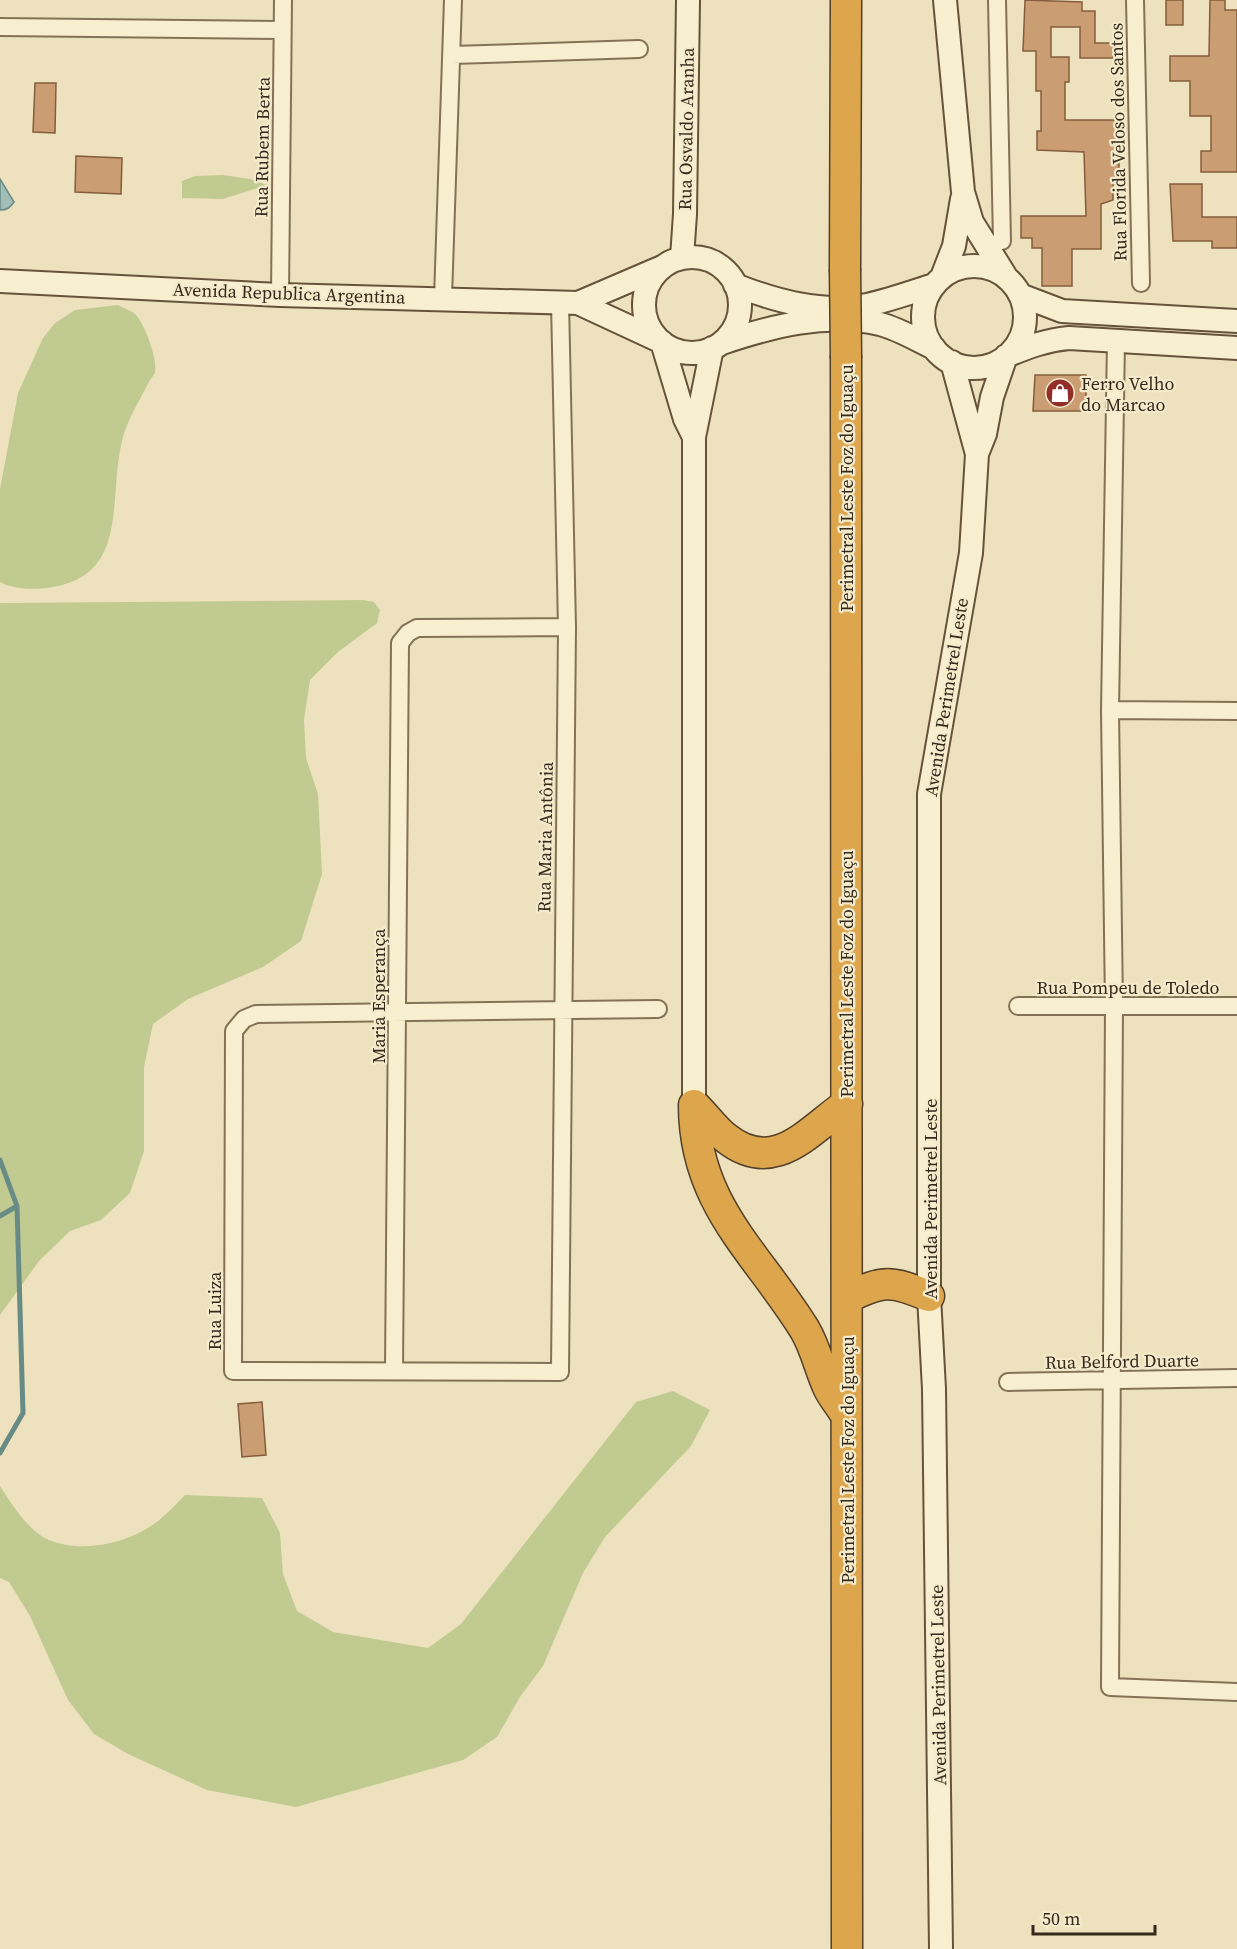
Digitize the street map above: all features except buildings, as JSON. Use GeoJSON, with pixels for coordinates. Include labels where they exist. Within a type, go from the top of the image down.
{"type":"FeatureCollection","features":[{"type":"Feature","properties":{"kind":"highway","name":"Perimetral Leste Foz do Iguaçu"},"geometry":{"type":"LineString","coordinates":[[846,0],[847,1949]]}},
{"type":"Feature","properties":{"kind":"highway"},"geometry":{"type":"LineString","coordinates":[[694,1105],[733,1143],[763,1152],[796,1145],[847,1104]]}},
{"type":"Feature","properties":{"kind":"highway"},"geometry":{"type":"LineString","coordinates":[[694,1105],[696,1142],[716,1202],[727,1222],[805,1330],[823,1368],[829,1388],[847,1415]]}},
{"type":"Feature","properties":{"kind":"highway"},"geometry":{"type":"LineString","coordinates":[[847,1298],[873,1284],[901,1285],[929,1296]]}},
{"type":"Feature","properties":{"kind":"street","name":"Rua Rubem Berta"},"geometry":{"type":"LineString","coordinates":[[280,294],[283,0]]}},
{"type":"Feature","properties":{"kind":"street"},"geometry":{"type":"LineString","coordinates":[[443,298],[453,0]]}},
{"type":"Feature","properties":{"kind":"street","name":"Rua Osvaldo Aranha"},"geometry":{"type":"LineString","coordinates":[[672,263],[685,214],[688,0]]}},
{"type":"Feature","properties":{"kind":"street"},"geometry":{"type":"LineString","coordinates":[[945,0],[963,192],[972,222],[1006,277],[1020,294],[1025,316],[1020,339],[1006,356]]}},
{"type":"Feature","properties":{"kind":"street"},"geometry":{"type":"LineString","coordinates":[[997,0],[1002,242]]}},
{"type":"Feature","properties":{"kind":"street","name":"Rua Florida Veloso dos Santos"},"geometry":{"type":"LineString","coordinates":[[1135,0],[1141,283]]}},
{"type":"Feature","properties":{"kind":"street"},"geometry":{"type":"LineString","coordinates":[[0,27],[282,30]]}},
{"type":"Feature","properties":{"kind":"street"},"geometry":{"type":"LineString","coordinates":[[452,55],[639,49]]}},
{"type":"Feature","properties":{"kind":"street"},"geometry":{"type":"LineString","coordinates":[[934,348],[928,339],[923,317],[928,294],[938,281],[954,246],[963,192]]}},
{"type":"Feature","properties":{"kind":"street"},"geometry":{"type":"LineString","coordinates":[[694,1105],[694,437],[717,345],[735,326],[739,316],[739,295],[730,276],[713,262],[692,257],[672,263],[649,284],[644,304],[648,325],[670,348],[691,353],[717,345],[783,324],[812,321],[860,322],[896,329],[934,348],[952,363],[974,367],[996,362],[1049,340],[1116,341],[1237,348]]}},
{"type":"Feature","properties":{"kind":"street","name":"Avenida Republica Argentina"},"geometry":{"type":"LineString","coordinates":[[569,303],[672,263]]}},
{"type":"Feature","properties":{"kind":"street"},"geometry":{"type":"LineString","coordinates":[[735,285],[769,298],[813,307],[840,307],[866,305],[938,281],[963,267],[985,267],[1006,277]]}},
{"type":"Feature","properties":{"kind":"street","name":"Avenida Republica Argentina"},"geometry":{"type":"LineString","coordinates":[[0,281],[280,294],[569,303],[662,342]]}},
{"type":"Feature","properties":{"kind":"street"},"geometry":{"type":"LineString","coordinates":[[1020,294],[1062,311],[1237,321]]}},
{"type":"Feature","properties":{"kind":"street","name":"Rua Maria Antônia"},"geometry":{"type":"LineString","coordinates":[[560,1372],[569,303]]}},
{"type":"Feature","properties":{"kind":"street"},"geometry":{"type":"LineString","coordinates":[[1116,341],[1110,710],[1114,1006],[1110,1687],[1237,1692]]}},
{"type":"Feature","properties":{"kind":"street"},"geometry":{"type":"LineString","coordinates":[[662,342],[685,419],[694,437]]}},
{"type":"Feature","properties":{"kind":"street","name":"Avenida Perimetrel Leste"},"geometry":{"type":"LineString","coordinates":[[977,454],[985,435],[992,397],[1006,356]]}},
{"type":"Feature","properties":{"kind":"street","name":"Avenida Perimetrel Leste"},"geometry":{"type":"LineString","coordinates":[[941,1949],[934,1389],[929,1296],[929,794],[971,553],[977,454],[952,363]]}},
{"type":"Feature","properties":{"kind":"street","name":"Maria Esperança"},"geometry":{"type":"LineString","coordinates":[[394,1371],[398,1011],[398,661],[400,644],[417,627],[567,627]]}},
{"type":"Feature","properties":{"kind":"street"},"geometry":{"type":"LineString","coordinates":[[1110,710],[1237,711]]}},
{"type":"Feature","properties":{"kind":"street","name":"Rua Pompeu de Toledo"},"geometry":{"type":"LineString","coordinates":[[1018,1006],[1237,1006]]}},
{"type":"Feature","properties":{"kind":"street"},"geometry":{"type":"LineString","coordinates":[[398,1011],[658,1009]]}},
{"type":"Feature","properties":{"kind":"street","name":"Rua Luiza"},"geometry":{"type":"LineString","coordinates":[[398,1011],[256,1014],[244,1019],[234,1031],[233,1371],[560,1372]]}},
{"type":"Feature","properties":{"kind":"street","name":"Rua Belford Duarte"},"geometry":{"type":"LineString","coordinates":[[1008,1382],[1237,1378]]}},
{"type":"Feature","properties":{"kind":"green space"},"geometry":{"type":"Polygon","coordinates":[[[223,175],[250,179],[267,185],[223,199],[182,198],[182,181],[195,176],[223,175]]]}},
{"type":"Feature","properties":{"kind":"green space"},"geometry":{"type":"Polygon","coordinates":[[[118,305],[138,317],[146,332],[155,366],[154,374],[134,410],[123,437],[111,529],[105,549],[95,566],[78,579],[40,589],[6,585],[0,582],[0,489],[18,393],[43,338],[55,323],[75,310],[118,305]]]}},
{"type":"Feature","properties":{"kind":"green space"},"geometry":{"type":"Polygon","coordinates":[[[363,600],[374,602],[380,610],[377,623],[338,652],[310,680],[304,720],[306,758],[318,794],[322,874],[301,941],[263,967],[188,999],[153,1024],[144,1067],[144,1151],[130,1193],[101,1220],[70,1231],[39,1261],[0,1315],[0,603],[363,600]]]}},
{"type":"Feature","properties":{"kind":"green space"},"geometry":{"type":"Polygon","coordinates":[[[673,1391],[710,1410],[691,1446],[605,1537],[583,1573],[543,1666],[520,1697],[497,1737],[463,1760],[296,1807],[207,1790],[128,1754],[94,1734],[68,1700],[30,1616],[9,1582],[0,1578],[0,1486],[34,1531],[49,1540],[76,1546],[106,1544],[147,1529],[169,1512],[185,1495],[262,1498],[280,1533],[283,1574],[297,1611],[333,1632],[428,1648],[461,1624],[636,1402],[673,1391]]]}},
{"type":"Feature","properties":{"kind":"water"},"geometry":{"type":"Polygon","coordinates":[[[0,179],[14,202],[5,210],[0,210],[0,179]]]}},
{"type":"Feature","properties":{"kind":"waterway"},"geometry":{"type":"LineString","coordinates":[[0,1160],[17,1206],[23,1413],[0,1453]]}},
{"type":"Feature","properties":{"kind":"waterway"},"geometry":{"type":"LineString","coordinates":[[0,1216],[17,1206]]}},
{"type":"Feature","properties":{"kind":"place","name":"Ferro Velho do Marcao"},"geometry":{"type":"Point","coordinates":[1060,393]}}]}
